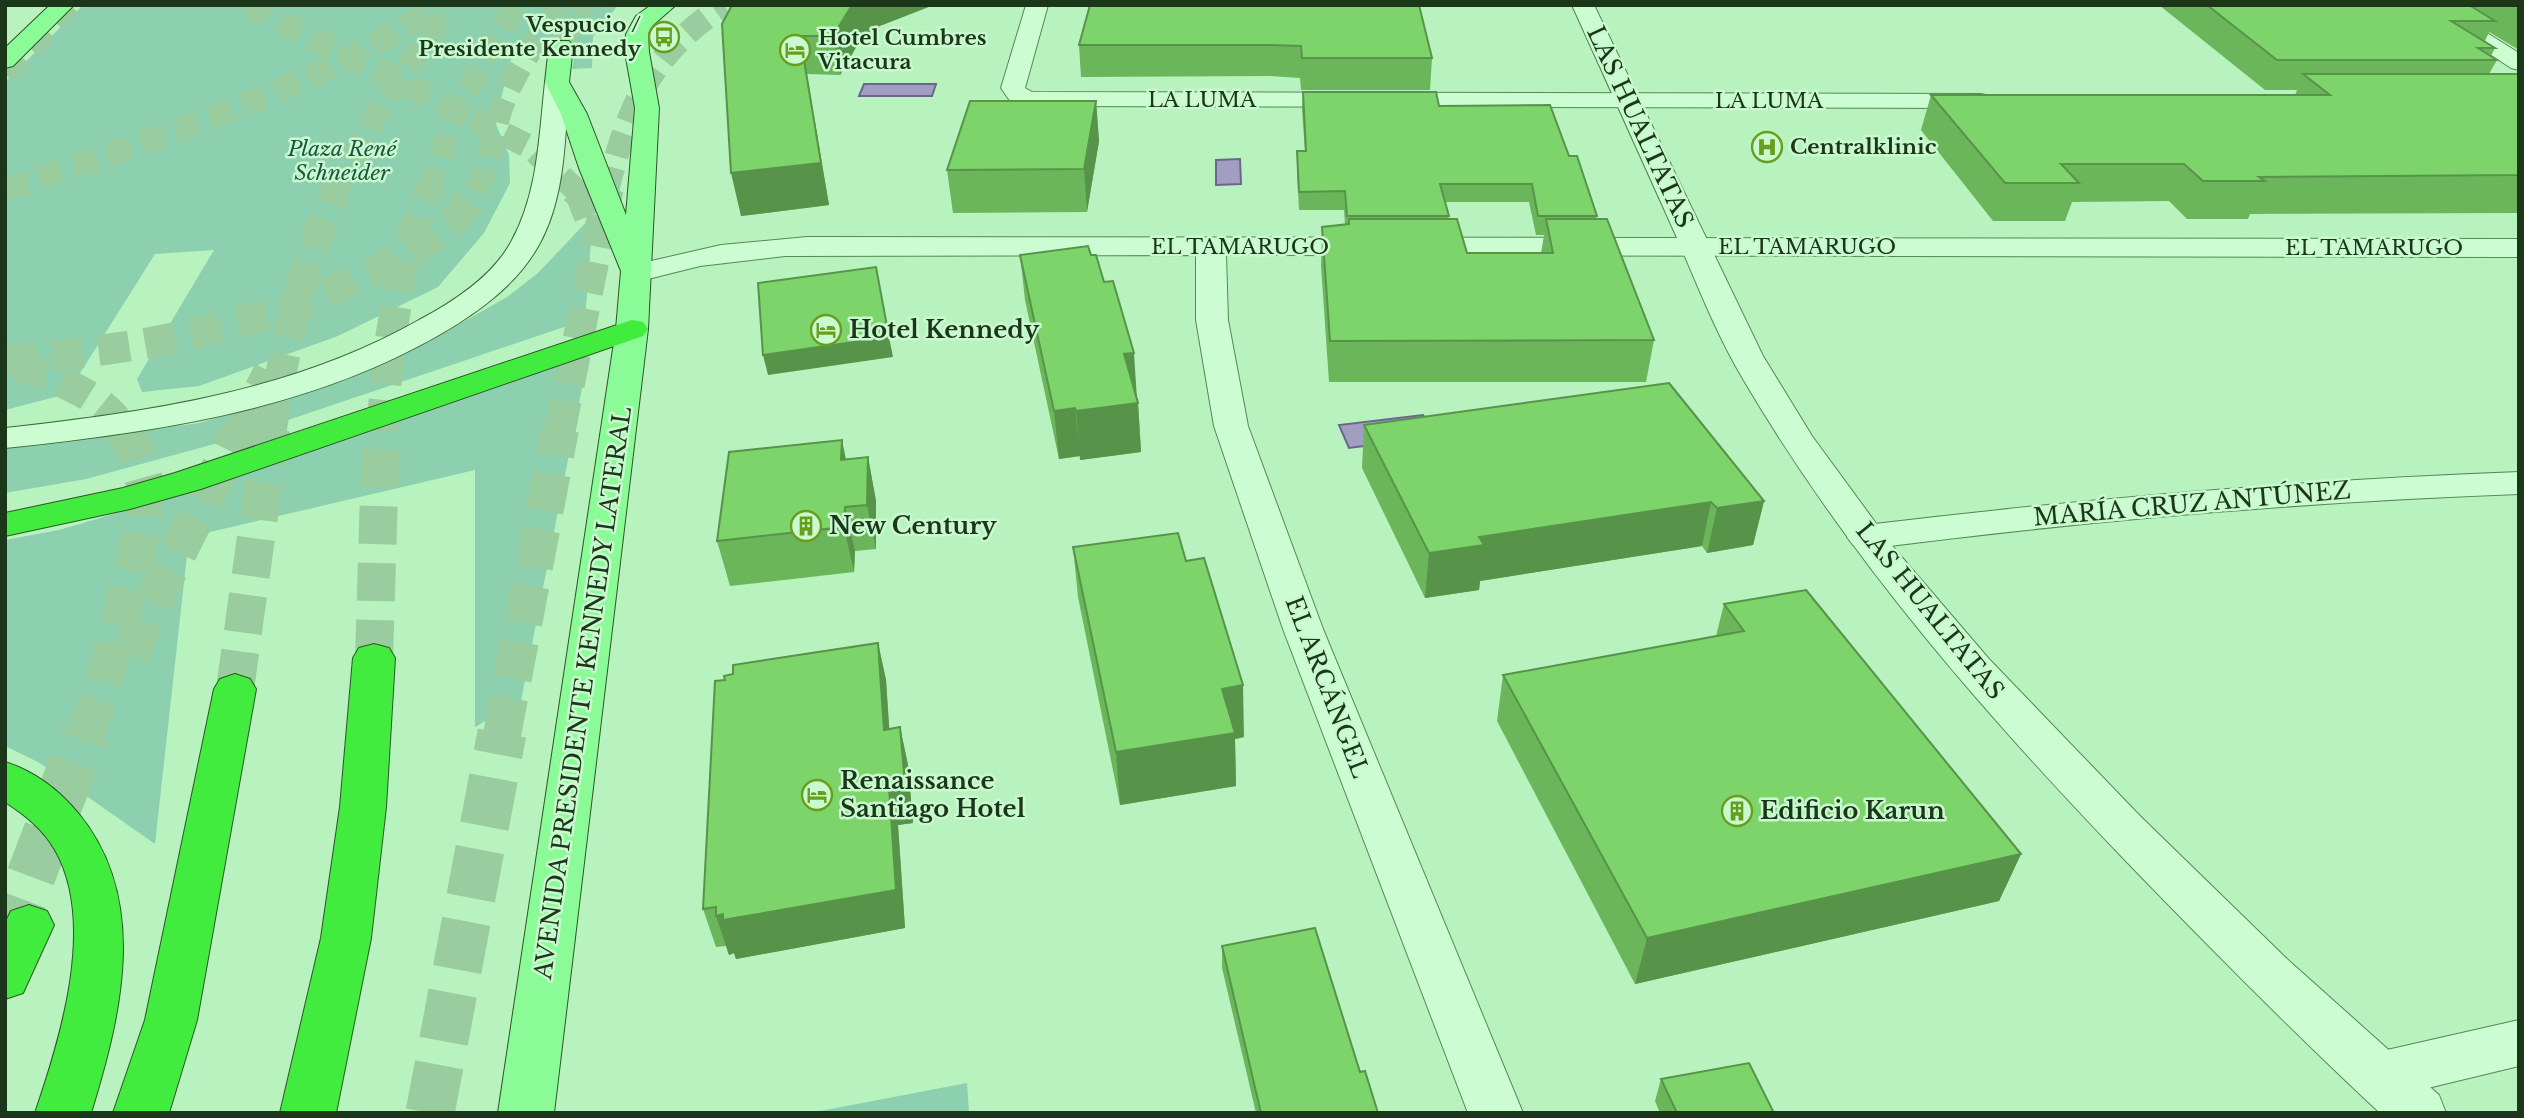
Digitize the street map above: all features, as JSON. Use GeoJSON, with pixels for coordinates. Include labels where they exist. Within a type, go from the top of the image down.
{"type":"FeatureCollection","features":[{"type":"Feature","properties":{"kind":"highway"},"geometry":{"type":"LineString","coordinates":[[5,525],[130,498],[188,481],[632,329]]}},
{"type":"Feature","properties":{"kind":"highway"},"geometry":{"type":"LineString","coordinates":[[308,1113],[346,938],[363,807],[374,658]]}},
{"type":"Feature","properties":{"kind":"highway"},"geometry":{"type":"LineString","coordinates":[[141,1113],[171,1020],[235,690]]}},
{"type":"Feature","properties":{"kind":"highway"},"geometry":{"type":"LineString","coordinates":[[5,779],[43,802],[65,824],[82,851],[92,883],[100,934],[96,992],[82,1058],[63,1113]]}},
{"type":"Feature","properties":{"kind":"highway"},"geometry":{"type":"LineString","coordinates":[[5,978],[29,925]]}},
{"type":"Feature","properties":{"kind":"main road"},"geometry":{"type":"LineString","coordinates":[[5,61],[63,5]]}},
{"type":"Feature","properties":{"kind":"main road","name":"AVENIDA PRESIDENTE KENNEDY LATERAL"},"geometry":{"type":"LineString","coordinates":[[526,1113],[632,329],[647,108],[637,52],[637,34],[644,21],[665,5]]}},
{"type":"Feature","properties":{"kind":"main road"},"geometry":{"type":"LineString","coordinates":[[557,82],[561,47]]}},
{"type":"Feature","properties":{"kind":"main road","name":"AVENIDA PRESIDENTE KENNEDY LATERAL"},"geometry":{"type":"LineString","coordinates":[[557,82],[575,114],[592,167],[636,273]]}},
{"type":"Feature","properties":{"kind":"street","name":"LA LUMA"},"geometry":{"type":"LineString","coordinates":[[1037,5],[1013,88],[1019,96],[1040,100],[1998,101]]}},
{"type":"Feature","properties":{"kind":"street","name":"LAS HUALTATAS"},"geometry":{"type":"LineString","coordinates":[[1583,5],[1721,308],[1757,375],[1805,452],[1866,537],[1993,690],[2074,778],[2209,916],[2419,1113]]}},
{"type":"Feature","properties":{"kind":"street"},"geometry":{"type":"LineString","coordinates":[[2426,5],[2519,63]]}},
{"type":"Feature","properties":{"kind":"street"},"geometry":{"type":"LineString","coordinates":[[5,438],[122,425],[260,396],[356,364],[389,350],[441,321],[493,283],[512,264],[526,242],[536,219],[546,179],[557,82]]}},
{"type":"Feature","properties":{"kind":"street","name":"EL TAMARUGO"},"geometry":{"type":"LineString","coordinates":[[636,273],[684,258],[762,247],[2519,248]]}},
{"type":"Feature","properties":{"kind":"street","name":"EL ARCÁNGEL"},"geometry":{"type":"LineString","coordinates":[[1211,247],[1212,320],[1231,426],[1303,629],[1496,1113]]}},
{"type":"Feature","properties":{"kind":"street","name":"MARÍA CRUZ ANTÚNEZ"},"geometry":{"type":"LineString","coordinates":[[1866,537],[2239,497],[2519,483]]}},
{"type":"Feature","properties":{"kind":"street"},"geometry":{"type":"LineString","coordinates":[[2378,1076],[2519,1043]]}},
{"type":"Feature","properties":{"kind":"green space","name":"Plaza René Schneider"},"geometry":{"type":"Polygon","coordinates":[[[83,5],[618,5],[593,37],[592,68],[572,69],[577,43],[514,48],[495,122],[509,155],[510,183],[484,233],[438,287],[338,336],[199,386],[142,392],[137,379],[214,250],[155,254],[72,386],[59,396],[5,410],[5,82],[83,5]]]}},
{"type":"Feature","properties":{"kind":"green space"},"geometry":{"type":"Polygon","coordinates":[[[593,215],[585,320],[229,440],[86,479],[5,493],[5,449],[199,423],[332,383],[431,340],[507,297],[538,273],[593,215]]]}},
{"type":"Feature","properties":{"kind":"green space"},"geometry":{"type":"Polygon","coordinates":[[[589,352],[521,701],[475,727],[475,470],[189,537],[155,844],[38,762],[5,746],[5,540],[59,530],[182,494],[589,352]]]}},
{"type":"Feature","properties":{"kind":"green space"},"geometry":{"type":"Polygon","coordinates":[[[967,1083],[969,1113],[810,1113],[967,1083]]]}},
{"type":"Feature","properties":{"kind":"shaded area"},"geometry":{"type":"Polygon","coordinates":[[[864,84],[936,84],[932,96],[859,96],[864,84]]]}},
{"type":"Feature","properties":{"kind":"shaded area"},"geometry":{"type":"Polygon","coordinates":[[[1240,159],[1241,184],[1216,185],[1216,160],[1240,159]]]}},
{"type":"Feature","properties":{"kind":"shaded area"},"geometry":{"type":"Polygon","coordinates":[[[1423,415],[1435,437],[1349,448],[1339,425],[1423,415]]]}},
{"type":"Feature","properties":{"kind":"building"},"geometry":{"type":"Polygon","coordinates":[[[732,5],[852,5],[833,36],[800,36],[821,163],[731,173],[722,24],[732,5]]]}},
{"type":"Feature","properties":{"kind":"building"},"geometry":{"type":"Polygon","coordinates":[[[1090,5],[1419,5],[1432,58],[1302,58],[1301,46],[1079,45],[1090,5]]]}},
{"type":"Feature","properties":{"kind":"building"},"geometry":{"type":"Polygon","coordinates":[[[2207,5],[2469,5],[2495,21],[2451,21],[2495,48],[2478,48],[2497,60],[2277,60],[2207,5]]]}},
{"type":"Feature","properties":{"kind":"building"},"geometry":{"type":"Polygon","coordinates":[[[2303,74],[2519,74],[2519,175],[2259,177],[2265,181],[2203,181],[2184,164],[2061,164],[2079,183],[2005,183],[1931,95],[2330,95],[2303,74]]]}},
{"type":"Feature","properties":{"kind":"building"},"geometry":{"type":"Polygon","coordinates":[[[1303,92],[1436,92],[1439,106],[1550,105],[1569,156],[1577,156],[1597,216],[1538,216],[1532,184],[1440,184],[1449,216],[1347,216],[1345,191],[1299,192],[1297,151],[1306,151],[1303,92]]]}},
{"type":"Feature","properties":{"kind":"building"},"geometry":{"type":"Polygon","coordinates":[[[970,101],[1096,101],[1084,169],[947,170],[970,101]]]}},
{"type":"Feature","properties":{"kind":"building"},"geometry":{"type":"Polygon","coordinates":[[[1349,219],[1457,219],[1467,253],[1553,253],[1546,219],[1607,219],[1654,340],[1330,341],[1322,227],[1349,224],[1349,219]]]}},
{"type":"Feature","properties":{"kind":"building"},"geometry":{"type":"Polygon","coordinates":[[[1088,246],[1091,255],[1096,255],[1104,282],[1113,281],[1134,353],[1124,354],[1138,403],[1054,411],[1020,255],[1088,246]]]}},
{"type":"Feature","properties":{"kind":"building","name":"Hotel Kennedy"},"geometry":{"type":"Polygon","coordinates":[[[876,267],[889,337],[763,355],[758,283],[876,267]]]}},
{"type":"Feature","properties":{"kind":"building"},"geometry":{"type":"Polygon","coordinates":[[[1669,383],[1764,501],[1717,508],[1711,502],[1479,537],[1484,545],[1429,553],[1364,425],[1669,383]]]}},
{"type":"Feature","properties":{"kind":"building"},"geometry":{"type":"Polygon","coordinates":[[[842,440],[841,460],[868,457],[867,505],[845,507],[844,527],[717,541],[729,452],[842,440]]]}},
{"type":"Feature","properties":{"kind":"building"},"geometry":{"type":"Polygon","coordinates":[[[1178,533],[1186,561],[1204,558],[1243,685],[1222,689],[1235,733],[1116,752],[1073,547],[1178,533]]]}},
{"type":"Feature","properties":{"kind":"building","name":"Edificio Karun"},"geometry":{"type":"Polygon","coordinates":[[[1806,590],[2021,854],[1647,938],[1503,675],[1744,631],[1724,604],[1806,590]]]}},
{"type":"Feature","properties":{"kind":"building","name":"Renaissance Santiago Hotel"},"geometry":{"type":"Polygon","coordinates":[[[878,643],[884,730],[900,727],[905,784],[889,787],[896,890],[723,920],[723,914],[716,916],[716,907],[703,909],[715,681],[725,680],[724,676],[733,674],[733,665],[878,643]]]}},
{"type":"Feature","properties":{"kind":"building"},"geometry":{"type":"Polygon","coordinates":[[[1315,928],[1360,1072],[1365,1071],[1378,1113],[1261,1113],[1222,946],[1315,928]]]}},
{"type":"Feature","properties":{"kind":"building"},"geometry":{"type":"Polygon","coordinates":[[[1749,1063],[1774,1113],[1677,1113],[1661,1079],[1749,1063]]]}},
{"type":"Feature","properties":{"kind":"tunnel"},"geometry":{"type":"LineString","coordinates":[[5,74],[70,5]]}},
{"type":"Feature","properties":{"kind":"tunnel"},"geometry":{"type":"LineString","coordinates":[[247,5],[350,57]]}},
{"type":"Feature","properties":{"kind":"tunnel"},"geometry":{"type":"LineString","coordinates":[[398,81],[449,5]]}},
{"type":"Feature","properties":{"kind":"tunnel"},"geometry":{"type":"LineString","coordinates":[[456,110],[516,5]]}},
{"type":"Feature","properties":{"kind":"tunnel"},"geometry":{"type":"LineString","coordinates":[[495,130],[506,94],[561,5]]}},
{"type":"Feature","properties":{"kind":"tunnel"},"geometry":{"type":"LineString","coordinates":[[561,46],[584,5]]}},
{"type":"Feature","properties":{"kind":"tunnel"},"geometry":{"type":"LineString","coordinates":[[607,191],[624,133],[646,85],[677,43],[724,5]]}},
{"type":"Feature","properties":{"kind":"tunnel"},"geometry":{"type":"LineString","coordinates":[[350,57],[438,8]]}},
{"type":"Feature","properties":{"kind":"tunnel"},"geometry":{"type":"LineString","coordinates":[[5,189],[227,112],[350,57]]}},
{"type":"Feature","properties":{"kind":"tunnel"},"geometry":{"type":"LineString","coordinates":[[350,57],[398,81]]}},
{"type":"Feature","properties":{"kind":"tunnel"},"geometry":{"type":"LineString","coordinates":[[336,190],[379,109],[398,81]]}},
{"type":"Feature","properties":{"kind":"tunnel"},"geometry":{"type":"LineString","coordinates":[[398,81],[456,110]]}},
{"type":"Feature","properties":{"kind":"tunnel"},"geometry":{"type":"LineString","coordinates":[[428,191],[456,110]]}},
{"type":"Feature","properties":{"kind":"tunnel"},"geometry":{"type":"LineString","coordinates":[[456,110],[495,130]]}},
{"type":"Feature","properties":{"kind":"tunnel"},"geometry":{"type":"LineString","coordinates":[[477,189],[485,171],[495,130]]}},
{"type":"Feature","properties":{"kind":"tunnel"},"geometry":{"type":"LineString","coordinates":[[495,130],[530,147],[577,191]]}},
{"type":"Feature","properties":{"kind":"tunnel"},"geometry":{"type":"LineString","coordinates":[[406,254],[429,189]]}},
{"type":"Feature","properties":{"kind":"tunnel"},"geometry":{"type":"LineString","coordinates":[[406,254],[441,231],[455,218],[477,189]]}},
{"type":"Feature","properties":{"kind":"tunnel"},"geometry":{"type":"LineString","coordinates":[[560,431],[608,189]]}},
{"type":"Feature","properties":{"kind":"tunnel"},"geometry":{"type":"LineString","coordinates":[[297,304],[313,248],[336,190]]}},
{"type":"Feature","properties":{"kind":"tunnel"},"geometry":{"type":"LineString","coordinates":[[577,191],[597,235]]}},
{"type":"Feature","properties":{"kind":"tunnel"},"geometry":{"type":"LineString","coordinates":[[297,304],[377,270],[406,254]]}},
{"type":"Feature","properties":{"kind":"tunnel"},"geometry":{"type":"LineString","coordinates":[[381,431],[391,336],[406,254]]}},
{"type":"Feature","properties":{"kind":"tunnel"},"geometry":{"type":"LineString","coordinates":[[5,359],[142,344],[231,325],[297,304]]}},
{"type":"Feature","properties":{"kind":"tunnel"},"geometry":{"type":"LineString","coordinates":[[271,431],[297,304]]}},
{"type":"Feature","properties":{"kind":"tunnel"},"geometry":{"type":"LineString","coordinates":[[17,365],[62,382],[90,397],[115,418],[124,431]]}},
{"type":"Feature","properties":{"kind":"tunnel"},"geometry":{"type":"LineString","coordinates":[[240,429],[269,371]]}},
{"type":"Feature","properties":{"kind":"tunnel"},"geometry":{"type":"LineString","coordinates":[[85,735],[103,686],[145,520],[145,484],[136,452],[123,429]]}},
{"type":"Feature","properties":{"kind":"tunnel"},"geometry":{"type":"LineString","coordinates":[[131,656],[147,613],[240,429]]}},
{"type":"Feature","properties":{"kind":"tunnel"},"geometry":{"type":"LineString","coordinates":[[235,689],[271,429]]}},
{"type":"Feature","properties":{"kind":"tunnel"},"geometry":{"type":"LineString","coordinates":[[374,658],[381,429]]}},
{"type":"Feature","properties":{"kind":"tunnel"},"geometry":{"type":"LineString","coordinates":[[502,735],[560,429]]}},
{"type":"Feature","properties":{"kind":"tunnel"},"geometry":{"type":"LineString","coordinates":[[5,945],[85,733]]}},
{"type":"Feature","properties":{"kind":"tunnel"},"geometry":{"type":"LineString","coordinates":[[430,1113],[502,733]]}},
{"type":"Feature","properties":{"kind":"place","name":"Vespucio / Presidente Kennedy"},"geometry":{"type":"Point","coordinates":[664,37]}},
{"type":"Feature","properties":{"kind":"place","name":"Hotel Cumbres Vitacura"},"geometry":{"type":"Point","coordinates":[795,50]}},
{"type":"Feature","properties":{"kind":"place","name":"Centralklinic"},"geometry":{"type":"Point","coordinates":[1767,147]}},
{"type":"Feature","properties":{"kind":"place","name":"Hotel Kennedy"},"geometry":{"type":"Point","coordinates":[826,330]}},
{"type":"Feature","properties":{"kind":"place","name":"New Century"},"geometry":{"type":"Point","coordinates":[806,526]}},
{"type":"Feature","properties":{"kind":"place","name":"Renaissance Santiago Hotel"},"geometry":{"type":"Point","coordinates":[817,795]}},
{"type":"Feature","properties":{"kind":"place","name":"Edificio Karun"},"geometry":{"type":"Point","coordinates":[1737,811]}}]}
